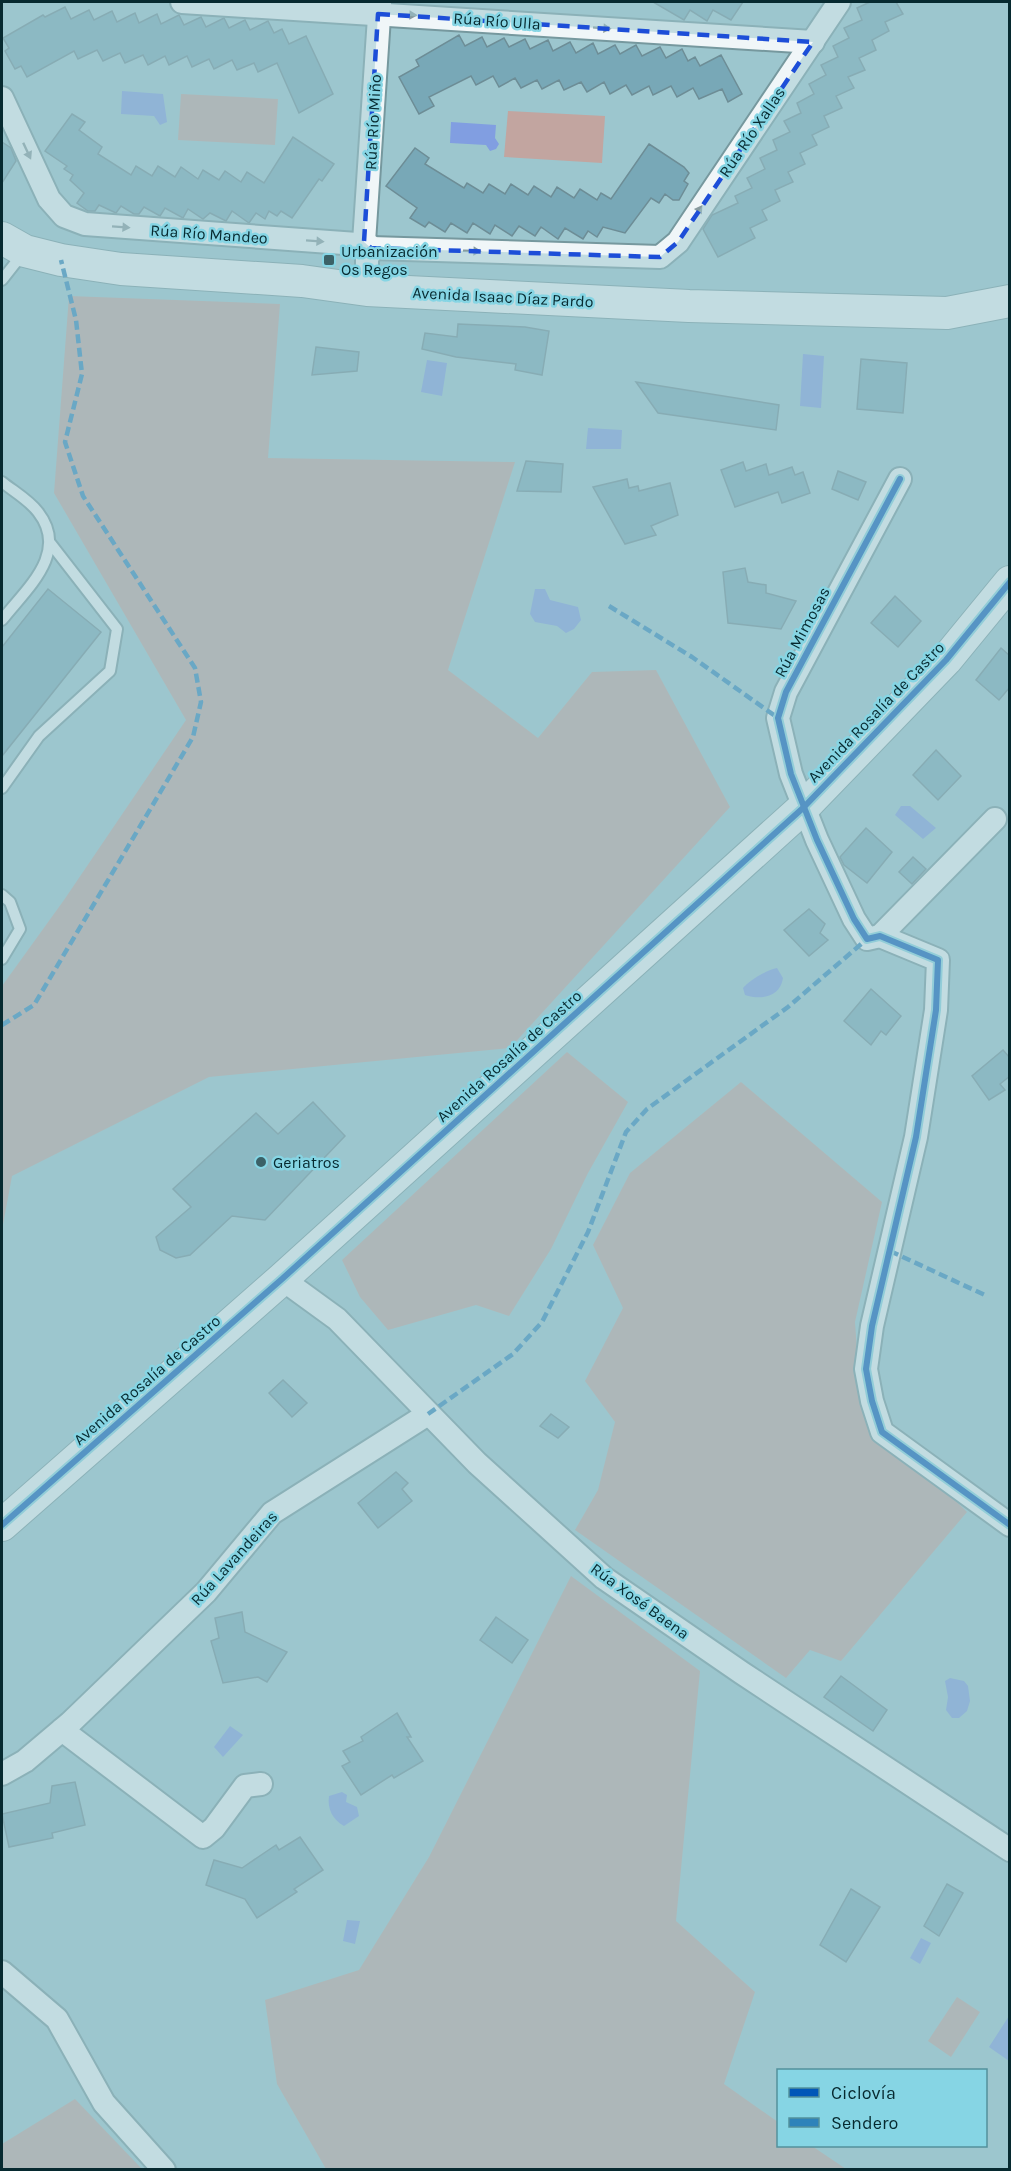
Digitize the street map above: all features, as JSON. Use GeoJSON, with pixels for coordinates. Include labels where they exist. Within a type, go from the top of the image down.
{"type":"FeatureCollection","features":[{"type":"Feature","properties":{"kind":"street","name":"Rúa Río Ulla"},"geometry":{"type":"LineString","coordinates":[[182,2],[379,8],[813,42]]}},
{"type":"Feature","properties":{"kind":"street","name":"Rúa Río Xallas"},"geometry":{"type":"LineString","coordinates":[[660,257],[678,242],[839,2]]}},
{"type":"Feature","properties":{"kind":"street","name":"Rúa Río Miño"},"geometry":{"type":"LineString","coordinates":[[366,290],[365,248],[379,8]]}},
{"type":"Feature","properties":{"kind":"street","name":"Rúa Río Mandeo"},"geometry":{"type":"LineString","coordinates":[[2,98],[49,199],[64,216],[85,224],[365,248],[660,257]]}},
{"type":"Feature","properties":{"kind":"street","name":"Avenida Isaac Díaz Pardo"},"geometry":{"type":"LineString","coordinates":[[13,244],[61,260],[120,268],[302,281],[366,290],[689,306],[947,313],[1010,301]]}},
{"type":"Feature","properties":{"kind":"street","name":"Rúa Mimosas"},"geometry":{"type":"LineString","coordinates":[[880,936],[867,939],[854,919],[803,808],[791,774],[778,718],[786,692],[900,479]]}},
{"type":"Feature","properties":{"kind":"street","name":"Avenida Rosalía de Castro"},"geometry":{"type":"LineString","coordinates":[[2,1525],[282,1279],[803,808],[946,660],[1010,582]]}},
{"type":"Feature","properties":{"kind":"street"},"geometry":{"type":"LineString","coordinates":[[995,819],[880,936],[938,960],[936,1010],[916,1137],[872,1326],[866,1369],[872,1401],[882,1432],[1010,1526]]}},
{"type":"Feature","properties":{"kind":"street","name":"Rúa Xosé Baena"},"geometry":{"type":"LineString","coordinates":[[282,1279],[337,1319],[405,1386],[428,1414],[477,1463],[604,1578],[742,1673],[1010,1850]]}},
{"type":"Feature","properties":{"kind":"street","name":"Rúa Lavandeiras"},"geometry":{"type":"LineString","coordinates":[[2,1774],[25,1761],[62,1730],[206,1592],[272,1513],[428,1414]]}},
{"type":"Feature","properties":{"kind":"street"},"geometry":{"type":"LineString","coordinates":[[62,1730],[203,1837],[214,1828],[245,1786],[261,1784]]}},
{"type":"Feature","properties":{"kind":"street"},"geometry":{"type":"LineString","coordinates":[[2,1972],[57,2019],[104,2103],[164,2169]]}},
{"type":"Feature","properties":{"kind":"lane"},"geometry":{"type":"LineString","coordinates":[[2,280],[13,244]]}},
{"type":"Feature","properties":{"kind":"lane"},"geometry":{"type":"LineString","coordinates":[[2,482],[38,511],[49,530],[51,544],[46,565],[2,620]]}},
{"type":"Feature","properties":{"kind":"lane"},"geometry":{"type":"LineString","coordinates":[[2,788],[39,736],[110,671],[117,629],[51,544]]}},
{"type":"Feature","properties":{"kind":"lane"},"geometry":{"type":"LineString","coordinates":[[2,895],[10,902],[21,928],[2,959]]}},
{"type":"Feature","properties":{"kind":"highlighted area"},"geometry":{"type":"Polygon","coordinates":[[[378,14],[813,42],[678,242],[660,257],[371,248],[364,242],[378,14]]]}},
{"type":"Feature","properties":{"kind":"shaded area"},"geometry":{"type":"Polygon","coordinates":[[[181,94],[278,99],[275,145],[178,140],[181,94]]]}},
{"type":"Feature","properties":{"kind":"shaded area"},"geometry":{"type":"Polygon","coordinates":[[[508,111],[605,116],[602,163],[504,157],[508,111]]]}},
{"type":"Feature","properties":{"kind":"shaded area"},"geometry":{"type":"Polygon","coordinates":[[[69,296],[280,304],[268,458],[515,462],[448,670],[538,738],[592,672],[656,670],[730,807],[510,1048],[209,1077],[12,1176],[2,1230],[2,986],[64,900],[186,720],[54,493],[69,296]]]}},
{"type":"Feature","properties":{"kind":"shaded area"},"geometry":{"type":"Polygon","coordinates":[[[567,1052],[628,1102],[588,1173],[551,1249],[509,1316],[476,1305],[388,1330],[360,1297],[342,1260],[567,1052]]]}},
{"type":"Feature","properties":{"kind":"shaded area"},"geometry":{"type":"Polygon","coordinates":[[[741,1082],[882,1202],[855,1322],[861,1407],[967,1512],[841,1661],[810,1650],[786,1678],[575,1530],[598,1490],[615,1422],[585,1381],[623,1308],[593,1245],[630,1173],[741,1082]]]}},
{"type":"Feature","properties":{"kind":"shaded area"},"geometry":{"type":"Polygon","coordinates":[[[571,1576],[700,1671],[676,1921],[755,1992],[724,2084],[777,2121],[777,2147],[813,2147],[846,2169],[326,2169],[277,2084],[265,2000],[359,1970],[429,1857],[571,1576]]]}},
{"type":"Feature","properties":{"kind":"shaded area"},"geometry":{"type":"Polygon","coordinates":[[[957,1997],[980,2012],[951,2057],[928,2041],[957,1997]]]}},
{"type":"Feature","properties":{"kind":"shaded area"},"geometry":{"type":"Polygon","coordinates":[[[75,2099],[142,2169],[2,2169],[2,2144],[75,2099]]]}},
{"type":"Feature","properties":{"kind":"water"},"geometry":{"type":"Polygon","coordinates":[[[122,91],[163,94],[167,122],[160,125],[154,116],[121,114],[122,91]]]}},
{"type":"Feature","properties":{"kind":"water"},"geometry":{"type":"Polygon","coordinates":[[[451,122],[496,125],[495,138],[499,144],[496,149],[490,151],[486,145],[450,143],[451,122]]]}},
{"type":"Feature","properties":{"kind":"water"},"geometry":{"type":"Polygon","coordinates":[[[803,354],[824,356],[821,408],[800,406],[803,354]]]}},
{"type":"Feature","properties":{"kind":"water"},"geometry":{"type":"Polygon","coordinates":[[[427,360],[447,363],[442,396],[421,392],[427,360]]]}},
{"type":"Feature","properties":{"kind":"water"},"geometry":{"type":"Polygon","coordinates":[[[588,428],[622,430],[621,449],[586,449],[588,428]]]}},
{"type":"Feature","properties":{"kind":"water"},"geometry":{"type":"Polygon","coordinates":[[[535,589],[545,589],[550,600],[578,607],[581,620],[574,629],[566,633],[557,626],[535,622],[530,614],[535,589]]]}},
{"type":"Feature","properties":{"kind":"water"},"geometry":{"type":"Polygon","coordinates":[[[901,806],[910,806],[936,828],[923,839],[895,815],[901,806]]]}},
{"type":"Feature","properties":{"kind":"water"},"geometry":{"type":"Polygon","coordinates":[[[777,968],[783,978],[778,990],[763,997],[745,995],[743,988],[746,985],[764,973],[777,968]]]}},
{"type":"Feature","properties":{"kind":"water"},"geometry":{"type":"Polygon","coordinates":[[[950,1678],[964,1681],[968,1686],[970,1701],[967,1711],[959,1718],[952,1718],[946,1710],[948,1697],[945,1681],[950,1678]]]}},
{"type":"Feature","properties":{"kind":"water"},"geometry":{"type":"Polygon","coordinates":[[[230,1726],[243,1735],[223,1757],[214,1747],[230,1726]]]}},
{"type":"Feature","properties":{"kind":"water"},"geometry":{"type":"Polygon","coordinates":[[[342,1792],[347,1795],[346,1802],[357,1807],[359,1816],[344,1826],[332,1814],[329,1805],[329,1796],[342,1792]]]}},
{"type":"Feature","properties":{"kind":"water"},"geometry":{"type":"Polygon","coordinates":[[[347,1920],[360,1921],[355,1944],[343,1941],[347,1920]]]}},
{"type":"Feature","properties":{"kind":"water"},"geometry":{"type":"Polygon","coordinates":[[[921,1938],[931,1943],[920,1964],[910,1958],[921,1938]]]}},
{"type":"Feature","properties":{"kind":"water"},"geometry":{"type":"Polygon","coordinates":[[[1009,2016],[1010,2060],[1009,2061],[989,2047],[1009,2016]]]}},
{"type":"Feature","properties":{"kind":"building"},"geometry":{"type":"Polygon","coordinates":[[[653,2],[743,2],[731,20],[713,10],[707,21],[690,10],[684,20],[653,2]]]}},
{"type":"Feature","properties":{"kind":"building"},"geometry":{"type":"Polygon","coordinates":[[[870,2],[896,2],[903,14],[885,22],[889,31],[872,40],[876,50],[859,58],[865,70],[848,77],[854,88],[836,96],[842,108],[824,116],[829,127],[812,135],[817,145],[800,153],[805,164],[788,172],[793,182],[775,190],[780,201],[762,210],[767,220],[750,228],[755,238],[718,257],[703,229],[712,215],[738,203],[735,196],[752,188],[747,178],[765,169],[760,158],[777,150],[773,140],[790,132],[784,121],[801,113],[797,103],[814,94],[809,84],[826,75],[821,65],[838,57],[833,46],[849,38],[844,28],[862,20],[857,8],[870,2]]]}},
{"type":"Feature","properties":{"kind":"building"},"geometry":{"type":"Polygon","coordinates":[[[65,7],[71,19],[89,10],[94,20],[112,11],[117,22],[135,13],[139,23],[157,14],[161,24],[179,15],[184,25],[201,17],[206,27],[224,18],[229,28],[245,20],[250,30],[268,21],[274,33],[282,29],[289,44],[306,36],[333,94],[299,113],[277,63],[258,72],[254,63],[237,70],[232,60],[214,69],[209,59],[192,67],[187,56],[169,65],[165,56],[148,65],[143,55],[125,63],[120,53],[103,61],[97,50],[78,59],[74,51],[27,77],[21,66],[15,69],[5,51],[9,48],[3,38],[43,15],[45,17],[65,7]]]}},
{"type":"Feature","properties":{"kind":"building"},"geometry":{"type":"Polygon","coordinates":[[[459,35],[465,46],[482,37],[487,47],[504,38],[509,47],[525,39],[530,49],[548,40],[553,51],[570,42],[576,53],[593,43],[598,54],[615,45],[620,54],[636,45],[642,56],[660,47],[666,58],[682,49],[688,61],[695,57],[700,66],[721,55],[742,94],[728,102],[722,89],[699,99],[693,88],[677,97],[671,86],[653,95],[649,86],[632,95],[626,85],[610,94],[604,82],[587,92],[581,82],[564,90],[559,80],[542,89],[537,80],[521,88],[515,78],[499,87],[493,76],[476,85],[471,76],[429,97],[434,106],[419,114],[399,77],[419,66],[416,60],[459,35]]]}},
{"type":"Feature","properties":{"kind":"building"},"geometry":{"type":"Polygon","coordinates":[[[72,114],[85,122],[79,130],[102,147],[98,154],[131,175],[136,166],[152,176],[158,166],[175,177],[181,167],[198,179],[203,170],[219,180],[225,171],[241,182],[247,172],[264,183],[293,137],[334,164],[322,181],[319,179],[292,218],[281,211],[277,216],[269,211],[265,219],[256,213],[249,223],[232,211],[226,221],[210,213],[203,219],[188,209],[183,218],[165,208],[160,216],[144,207],[139,214],[134,214],[121,206],[116,213],[99,205],[95,211],[88,211],[77,203],[84,193],[70,180],[73,175],[64,169],[67,166],[45,151],[72,114]]]}},
{"type":"Feature","properties":{"kind":"building"},"geometry":{"type":"Polygon","coordinates":[[[2,142],[11,148],[16,161],[2,183],[2,142]]]}},
{"type":"Feature","properties":{"kind":"building"},"geometry":{"type":"Polygon","coordinates":[[[649,144],[684,167],[689,173],[684,181],[688,184],[679,200],[673,200],[665,194],[659,203],[651,198],[625,233],[603,227],[597,237],[588,231],[583,239],[565,228],[558,239],[541,227],[535,236],[519,226],[512,236],[495,225],[490,234],[473,223],[467,233],[451,223],[445,232],[429,222],[425,227],[410,218],[417,208],[386,186],[415,148],[429,158],[425,164],[464,188],[467,183],[483,193],[489,184],[505,194],[511,184],[528,195],[534,186],[551,197],[557,187],[574,198],[580,189],[597,200],[601,193],[611,199],[649,144]]]}},
{"type":"Feature","properties":{"kind":"building"},"geometry":{"type":"Polygon","coordinates":[[[458,324],[525,327],[549,331],[542,375],[515,370],[516,364],[456,357],[422,349],[425,333],[457,337],[458,324]]]}},
{"type":"Feature","properties":{"kind":"building"},"geometry":{"type":"Polygon","coordinates":[[[316,347],[359,352],[357,371],[312,375],[316,347]]]}},
{"type":"Feature","properties":{"kind":"building"},"geometry":{"type":"Polygon","coordinates":[[[861,359],[907,363],[903,413],[857,409],[861,359]]]}},
{"type":"Feature","properties":{"kind":"building"},"geometry":{"type":"Polygon","coordinates":[[[636,382],[779,405],[776,430],[658,413],[636,382]]]}},
{"type":"Feature","properties":{"kind":"building"},"geometry":{"type":"Polygon","coordinates":[[[526,461],[563,464],[561,492],[517,491],[526,461]]]}},
{"type":"Feature","properties":{"kind":"building"},"geometry":{"type":"Polygon","coordinates":[[[743,462],[746,471],[766,464],[769,475],[792,467],[795,475],[803,472],[810,493],[782,503],[778,492],[735,507],[721,470],[743,462]]]}},
{"type":"Feature","properties":{"kind":"building"},"geometry":{"type":"Polygon","coordinates":[[[838,471],[866,482],[858,500],[832,489],[838,471]]]}},
{"type":"Feature","properties":{"kind":"building"},"geometry":{"type":"Polygon","coordinates":[[[627,479],[629,488],[638,486],[639,491],[670,483],[678,515],[651,526],[656,535],[625,544],[593,487],[627,479]]]}},
{"type":"Feature","properties":{"kind":"building"},"geometry":{"type":"Polygon","coordinates":[[[745,568],[748,582],[766,585],[766,593],[796,601],[781,629],[728,623],[723,572],[745,568]]]}},
{"type":"Feature","properties":{"kind":"building"},"geometry":{"type":"Polygon","coordinates":[[[48,589],[101,632],[2,756],[2,647],[48,589]]]}},
{"type":"Feature","properties":{"kind":"building"},"geometry":{"type":"Polygon","coordinates":[[[895,596],[921,621],[898,647],[871,623],[895,596]]]}},
{"type":"Feature","properties":{"kind":"building"},"geometry":{"type":"Polygon","coordinates":[[[1001,648],[1010,656],[1010,687],[999,700],[976,680],[1001,648]]]}},
{"type":"Feature","properties":{"kind":"building"},"geometry":{"type":"Polygon","coordinates":[[[936,750],[961,776],[938,800],[913,775],[936,750]]]}},
{"type":"Feature","properties":{"kind":"building"},"geometry":{"type":"Polygon","coordinates":[[[866,828],[892,852],[867,883],[844,865],[840,857],[866,828]]]}},
{"type":"Feature","properties":{"kind":"building"},"geometry":{"type":"Polygon","coordinates":[[[913,857],[926,869],[912,884],[899,872],[913,857]]]}},
{"type":"Feature","properties":{"kind":"building"},"geometry":{"type":"Polygon","coordinates":[[[809,909],[825,924],[820,933],[828,940],[809,956],[784,930],[809,909]]]}},
{"type":"Feature","properties":{"kind":"building"},"geometry":{"type":"Polygon","coordinates":[[[871,989],[901,1016],[886,1035],[881,1031],[871,1045],[844,1021],[871,989]]]}},
{"type":"Feature","properties":{"kind":"building"},"geometry":{"type":"Polygon","coordinates":[[[1003,1050],[1010,1058],[1010,1076],[1000,1084],[1005,1090],[989,1100],[972,1076],[1003,1050]]]}},
{"type":"Feature","properties":{"kind":"building","name":"Geriatros"},"geometry":{"type":"Polygon","coordinates":[[[313,1102],[345,1136],[265,1220],[232,1216],[190,1255],[176,1258],[160,1250],[156,1237],[191,1207],[173,1189],[256,1113],[278,1134],[313,1102]]]}},
{"type":"Feature","properties":{"kind":"building"},"geometry":{"type":"Polygon","coordinates":[[[283,1380],[307,1403],[292,1417],[269,1393],[283,1380]]]}},
{"type":"Feature","properties":{"kind":"building"},"geometry":{"type":"Polygon","coordinates":[[[551,1414],[569,1427],[558,1438],[540,1426],[551,1414]]]}},
{"type":"Feature","properties":{"kind":"building"},"geometry":{"type":"Polygon","coordinates":[[[396,1472],[408,1483],[402,1489],[412,1501],[378,1528],[358,1503],[396,1472]]]}},
{"type":"Feature","properties":{"kind":"building"},"geometry":{"type":"Polygon","coordinates":[[[242,1612],[245,1632],[287,1652],[267,1682],[258,1677],[223,1683],[211,1641],[219,1638],[215,1618],[242,1612]]]}},
{"type":"Feature","properties":{"kind":"building"},"geometry":{"type":"Polygon","coordinates":[[[496,1617],[528,1640],[512,1663],[480,1640],[496,1617]]]}},
{"type":"Feature","properties":{"kind":"building"},"geometry":{"type":"Polygon","coordinates":[[[841,1676],[887,1710],[873,1731],[824,1697],[841,1676]]]}},
{"type":"Feature","properties":{"kind":"building"},"geometry":{"type":"Polygon","coordinates":[[[397,1713],[411,1737],[407,1737],[423,1761],[394,1778],[392,1775],[361,1795],[342,1766],[350,1762],[343,1751],[363,1741],[361,1737],[397,1713]]]}},
{"type":"Feature","properties":{"kind":"building"},"geometry":{"type":"Polygon","coordinates":[[[75,1782],[85,1825],[52,1833],[53,1838],[9,1847],[2,1814],[50,1803],[52,1786],[75,1782]]]}},
{"type":"Feature","properties":{"kind":"building"},"geometry":{"type":"Polygon","coordinates":[[[300,1837],[323,1870],[294,1889],[297,1892],[257,1918],[245,1899],[206,1885],[214,1860],[242,1868],[276,1845],[279,1850],[300,1837]]]}},
{"type":"Feature","properties":{"kind":"building"},"geometry":{"type":"Polygon","coordinates":[[[947,1884],[963,1893],[939,1936],[924,1926],[947,1884]]]}},
{"type":"Feature","properties":{"kind":"building"},"geometry":{"type":"Polygon","coordinates":[[[851,1889],[880,1907],[846,1962],[820,1945],[851,1889]]]}},
{"type":"Feature","properties":{"kind":"marked path"},"geometry":{"type":"LineString","coordinates":[[2,1025],[34,1005],[193,737],[201,702],[195,668],[83,496],[65,442],[82,374],[76,320],[61,260]]}},
{"type":"Feature","properties":{"kind":"marked path"},"geometry":{"type":"LineString","coordinates":[[609,606],[692,657],[778,718]]}},
{"type":"Feature","properties":{"kind":"marked path"},"geometry":{"type":"LineString","coordinates":[[428,1414],[513,1354],[542,1322],[588,1232],[626,1132],[647,1109],[788,1007],[867,939]]}},
{"type":"Feature","properties":{"kind":"marked path"},"geometry":{"type":"LineString","coordinates":[[890,1251],[987,1296]]}},
{"type":"Feature","properties":{"kind":"cycle path"},"geometry":{"type":"LineString","coordinates":[[900,479],[786,692],[778,718],[791,774],[817,840],[854,919],[867,939],[880,936],[938,960],[936,1010],[916,1137],[872,1326],[866,1369],[872,1401],[882,1432],[1010,1525]]}},
{"type":"Feature","properties":{"kind":"cycle path"},"geometry":{"type":"LineString","coordinates":[[2,1525],[282,1279],[803,808],[946,660],[1010,582]]}},
{"type":"Feature","properties":{"kind":"place","name":"Urbanización Os Regos"},"geometry":{"type":"Point","coordinates":[329,260]}},
{"type":"Feature","properties":{"kind":"place","name":"Geriatros"},"geometry":{"type":"Point","coordinates":[261,1162]}}]}
